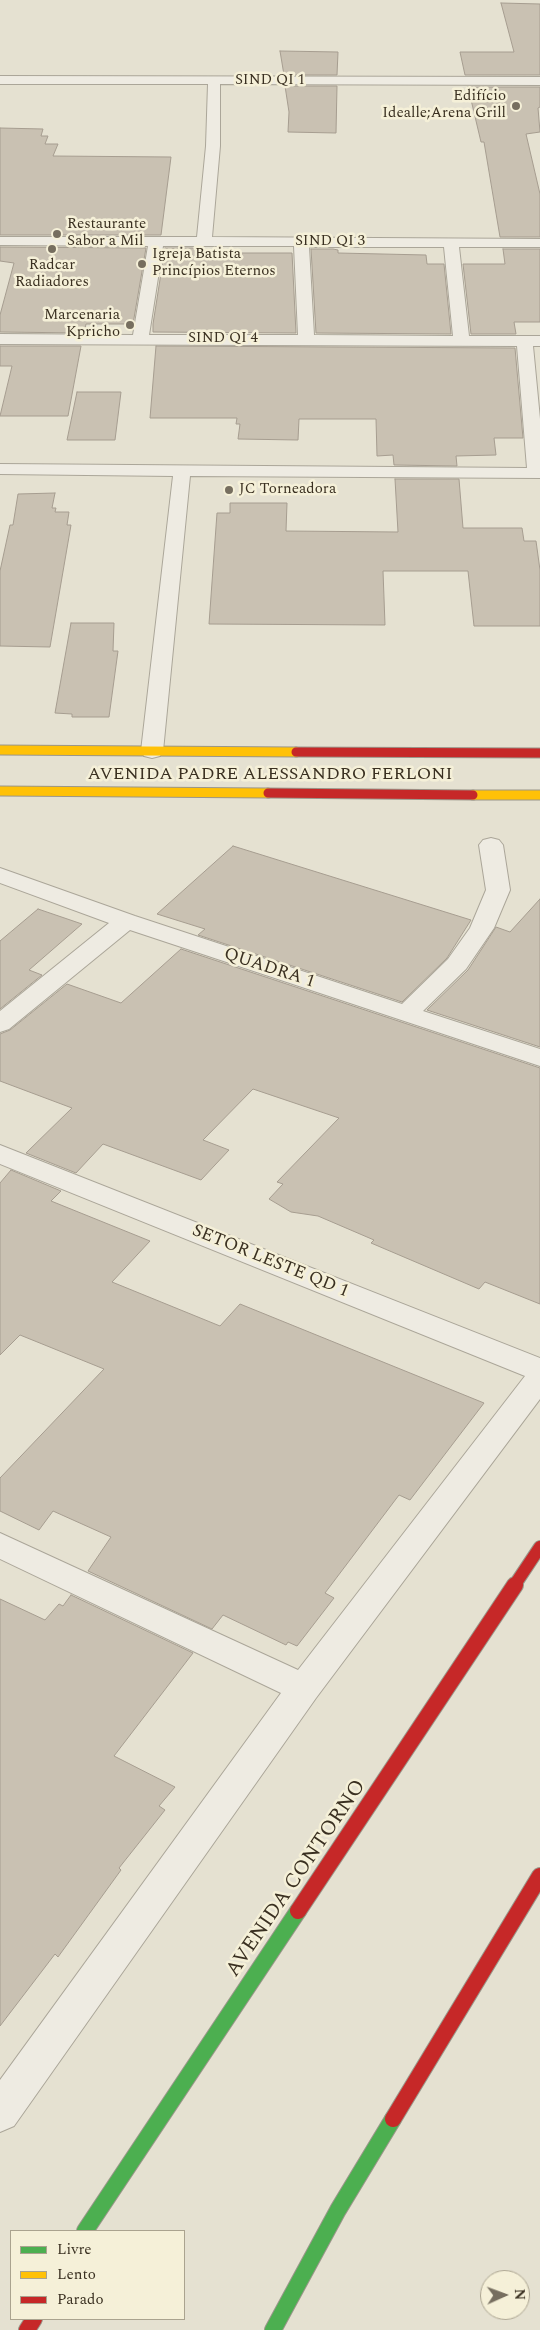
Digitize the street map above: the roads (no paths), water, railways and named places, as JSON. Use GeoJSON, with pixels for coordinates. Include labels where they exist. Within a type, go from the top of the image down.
{"type":"FeatureCollection","features":[{"type":"Feature","properties":{"kind":"main road","name":"AVENIDA PADRE ALESSANDRO FERLONI"},"geometry":{"type":"LineString","coordinates":[[0,750],[540,753]]}},
{"type":"Feature","properties":{"kind":"main road","name":"AVENIDA PADRE ALESSANDRO FERLONI"},"geometry":{"type":"LineString","coordinates":[[0,791],[540,794]]}},
{"type":"Feature","properties":{"kind":"main road","name":"AVENIDA CONTORNO"},"geometry":{"type":"LineString","coordinates":[[86,2230],[540,1548]]}},
{"type":"Feature","properties":{"kind":"main road"},"geometry":{"type":"LineString","coordinates":[[273,2330],[338,2210],[540,1876]]}},
{"type":"Feature","properties":{"kind":"street","name":"SIND QI 1"},"geometry":{"type":"LineString","coordinates":[[0,80],[540,81]]}},
{"type":"Feature","properties":{"kind":"street"},"geometry":{"type":"LineString","coordinates":[[204,241],[213,146],[214,80]]}},
{"type":"Feature","properties":{"kind":"street","name":"SIND QI 3"},"geometry":{"type":"LineString","coordinates":[[0,241],[540,243]]}},
{"type":"Feature","properties":{"kind":"street"},"geometry":{"type":"LineString","coordinates":[[140,339],[156,242]]}},
{"type":"Feature","properties":{"kind":"street"},"geometry":{"type":"LineString","coordinates":[[301,242],[306,339]]}},
{"type":"Feature","properties":{"kind":"street"},"geometry":{"type":"LineString","coordinates":[[451,243],[462,342]]}},
{"type":"Feature","properties":{"kind":"street","name":"SIND QI 4"},"geometry":{"type":"LineString","coordinates":[[0,339],[306,339],[532,342]]}},
{"type":"Feature","properties":{"kind":"street"},"geometry":{"type":"LineString","coordinates":[[0,469],[538,473],[532,342]]}},
{"type":"Feature","properties":{"kind":"street"},"geometry":{"type":"LineString","coordinates":[[152,751],[182,471]]}},
{"type":"Feature","properties":{"kind":"street"},"geometry":{"type":"LineString","coordinates":[[406,1014],[458,964],[482,928],[498,890],[491,845]]}},
{"type":"Feature","properties":{"kind":"street","name":"QUADRA 1"},"geometry":{"type":"LineString","coordinates":[[0,875],[126,921],[540,1058]]}},
{"type":"Feature","properties":{"kind":"street"},"geometry":{"type":"LineString","coordinates":[[0,1024],[126,921]]}},
{"type":"Feature","properties":{"kind":"street","name":"SETOR LESTE QD 1"},"geometry":{"type":"LineString","coordinates":[[0,1154],[540,1370]]}},
{"type":"Feature","properties":{"kind":"street"},"geometry":{"type":"LineString","coordinates":[[0,2113],[304,1688],[540,1377]]}},
{"type":"Feature","properties":{"kind":"street"},"geometry":{"type":"LineString","coordinates":[[0,1544],[304,1688]]}},
{"type":"Feature","properties":{"kind":"place","name":"Edifício Idealle;Arena Grill"},"geometry":{"type":"Point","coordinates":[516,106]}},
{"type":"Feature","properties":{"kind":"place","name":"Restaurante Sabor a Mil"},"geometry":{"type":"Point","coordinates":[57,234]}},
{"type":"Feature","properties":{"kind":"place","name":"Radcar Radiadores"},"geometry":{"type":"Point","coordinates":[52,249]}},
{"type":"Feature","properties":{"kind":"place","name":"Igreja Batista Princípios Eternos"},"geometry":{"type":"Point","coordinates":[142,264]}},
{"type":"Feature","properties":{"kind":"place","name":"Marcenaria Kpricho"},"geometry":{"type":"Point","coordinates":[130,325]}},
{"type":"Feature","properties":{"kind":"place","name":"JC Torneadora"},"geometry":{"type":"Point","coordinates":[229,490]}}]}
